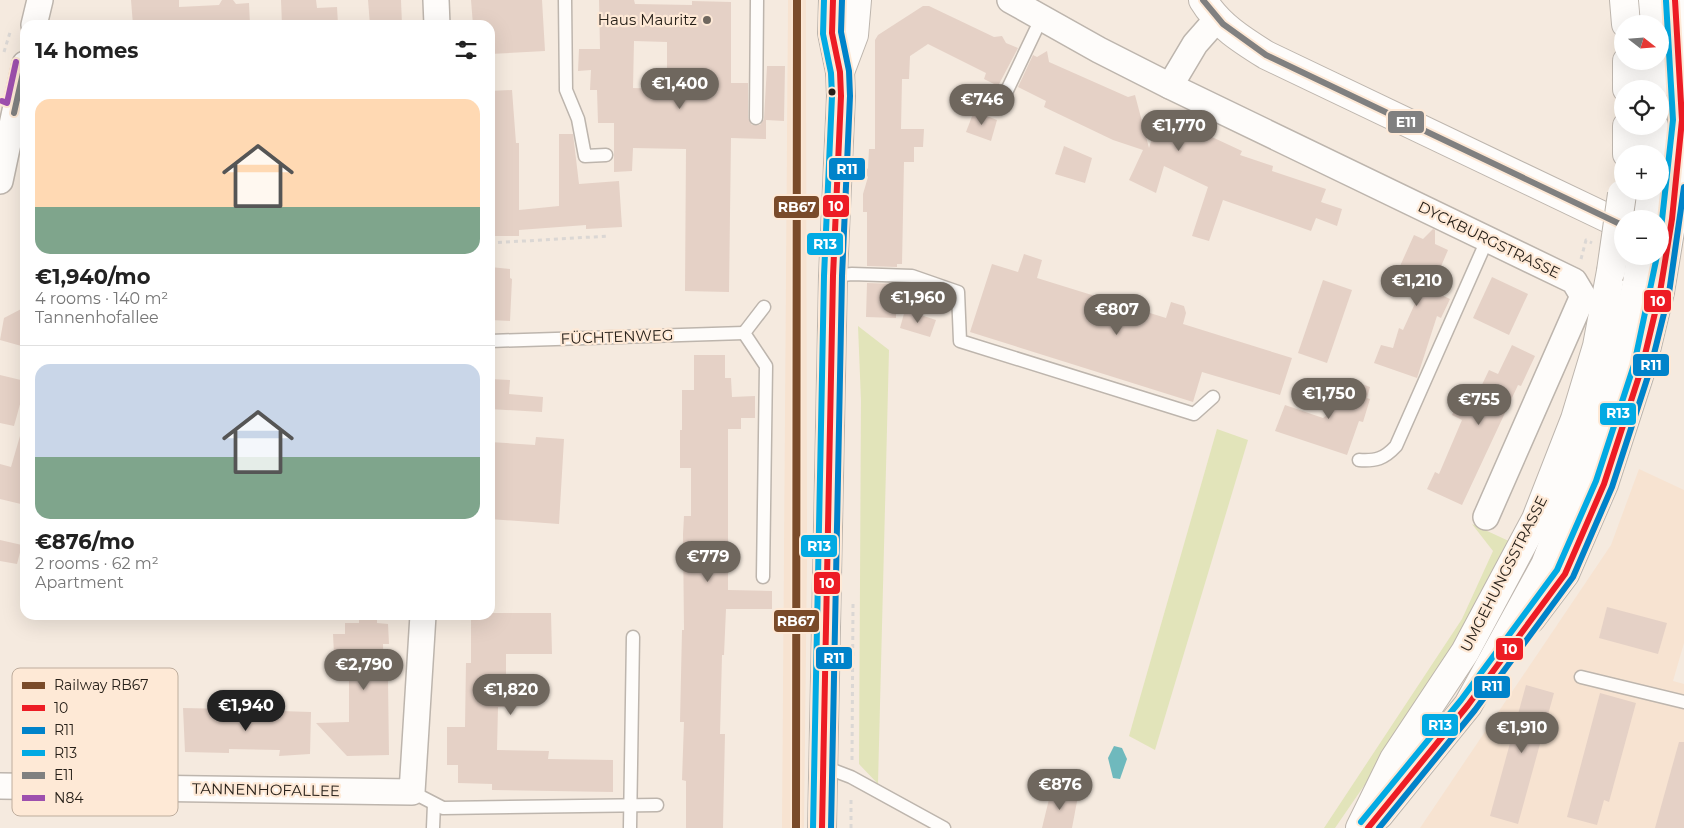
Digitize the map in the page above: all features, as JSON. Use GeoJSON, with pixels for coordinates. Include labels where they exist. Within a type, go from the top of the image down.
{"type":"FeatureCollection","features":[{"type":"Feature","properties":{"kind":"main road"},"geometry":{"type":"LineString","coordinates":[[822,828],[833,276],[840,72],[832,33],[833,0]]}},
{"type":"Feature","properties":{"kind":"main road"},"geometry":{"type":"LineString","coordinates":[[840,72],[854,35],[857,0]]}},
{"type":"Feature","properties":{"kind":"main road"},"geometry":{"type":"LineString","coordinates":[[1624,0],[1625,15]]}},
{"type":"Feature","properties":{"kind":"main road"},"geometry":{"type":"LineString","coordinates":[[1653,0],[1654,15]]}},
{"type":"Feature","properties":{"kind":"main road"},"geometry":{"type":"LineString","coordinates":[[1368,828],[1468,705],[1565,574],[1604,484],[1642,367],[1654,208],[1683,113],[1675,0]]}},
{"type":"Feature","properties":{"kind":"main road"},"geometry":{"type":"LineString","coordinates":[[1210,10],[1238,37],[1266,55],[1614,221]]}},
{"type":"Feature","properties":{"kind":"main road","name":"UMGEHUNGSSTRASSE"},"geometry":{"type":"LineString","coordinates":[[1360,828],[1394,759],[1465,652],[1536,519],[1574,419],[1597,346],[1611,271],[1621,200]]}},
{"type":"Feature","properties":{"kind":"main road"},"geometry":{"type":"LineString","coordinates":[[1669,248],[1684,255]]}},
{"type":"Feature","properties":{"kind":"main road"},"geometry":{"type":"LineString","coordinates":[[1643,265],[1648,288]]}},
{"type":"Feature","properties":{"kind":"street"},"geometry":{"type":"LineString","coordinates":[[25,20],[40,0]]}},
{"type":"Feature","properties":{"kind":"street"},"geometry":{"type":"LineString","coordinates":[[436,0],[437,20]]}},
{"type":"Feature","properties":{"kind":"street","name":"DYCKBURGSTRASSE"},"geometry":{"type":"LineString","coordinates":[[1010,0],[1040,19],[1170,86],[1574,281],[1583,296],[1486,517]]}},
{"type":"Feature","properties":{"kind":"street"},"geometry":{"type":"LineString","coordinates":[[1170,86],[1195,44],[1210,10]]}},
{"type":"Feature","properties":{"kind":"street"},"geometry":{"type":"LineString","coordinates":[[0,182],[14,61]]}},
{"type":"Feature","properties":{"kind":"street"},"geometry":{"type":"LineString","coordinates":[[412,792],[423,620]]}},
{"type":"Feature","properties":{"kind":"street","name":"TANNENHOFALLEE"},"geometry":{"type":"LineString","coordinates":[[178,789],[412,792]]}},
{"type":"Feature","properties":{"kind":"lane"},"geometry":{"type":"LineString","coordinates":[[565,0],[566,90],[578,119],[585,156],[606,155]]}},
{"type":"Feature","properties":{"kind":"lane"},"geometry":{"type":"LineString","coordinates":[[756,0],[756,118]]}},
{"type":"Feature","properties":{"kind":"lane"},"geometry":{"type":"LineString","coordinates":[[1002,101],[1040,19]]}},
{"type":"Feature","properties":{"kind":"lane"},"geometry":{"type":"LineString","coordinates":[[1359,460],[1375,461],[1387,456],[1396,446],[1487,240]]}},
{"type":"Feature","properties":{"kind":"lane"},"geometry":{"type":"LineString","coordinates":[[833,276],[852,274],[912,276],[958,292],[960,341],[1194,414],[1213,397]]}},
{"type":"Feature","properties":{"kind":"lane"},"geometry":{"type":"LineString","coordinates":[[763,577],[766,366],[744,333],[764,307]]}},
{"type":"Feature","properties":{"kind":"lane","name":"FÜCHTENWEG"},"geometry":{"type":"LineString","coordinates":[[495,340],[744,333]]}},
{"type":"Feature","properties":{"kind":"lane"},"geometry":{"type":"LineString","coordinates":[[630,828],[633,637]]}},
{"type":"Feature","properties":{"kind":"lane"},"geometry":{"type":"LineString","coordinates":[[1581,677],[1684,702]]}},
{"type":"Feature","properties":{"kind":"lane"},"geometry":{"type":"LineString","coordinates":[[822,766],[851,777],[944,828]]}},
{"type":"Feature","properties":{"kind":"lane","name":"TANNENHOFALLEE"},"geometry":{"type":"LineString","coordinates":[[412,792],[443,808],[657,805]]}},
{"type":"Feature","properties":{"kind":"lane"},"geometry":{"type":"LineString","coordinates":[[433,828],[434,804]]}},
{"type":"Feature","properties":{"kind":"path"},"geometry":{"type":"LineString","coordinates":[[14,61],[20,38]]}},
{"type":"Feature","properties":{"kind":"path"},"geometry":{"type":"LineString","coordinates":[[495,242],[609,236]]}},
{"type":"Feature","properties":{"kind":"shaded area"},"geometry":{"type":"Polygon","coordinates":[[[788,0],[806,0],[807,559],[804,828],[782,828],[788,0]]]}},
{"type":"Feature","properties":{"kind":"shaded area"},"geometry":{"type":"Polygon","coordinates":[[[1639,469],[1684,490],[1684,643],[1673,681],[1684,684],[1684,828],[1420,828],[1611,545],[1639,469]]]}},
{"type":"Feature","properties":{"kind":"green space"},"geometry":{"type":"Polygon","coordinates":[[[858,326],[889,350],[878,784],[859,764],[861,401],[858,326]]]}},
{"type":"Feature","properties":{"kind":"green space"},"geometry":{"type":"Polygon","coordinates":[[[1217,429],[1248,440],[1155,750],[1129,736],[1217,429]]]}},
{"type":"Feature","properties":{"kind":"green space"},"geometry":{"type":"Polygon","coordinates":[[[1472,524],[1511,542],[1473,627],[1335,828],[1324,828],[1462,619],[1493,551],[1472,524]]]}},
{"type":"Feature","properties":{"kind":"water"},"geometry":{"type":"Polygon","coordinates":[[[1114,746],[1122,748],[1127,759],[1120,779],[1113,778],[1108,758],[1114,746]]]}},
{"type":"Feature","properties":{"kind":"building"},"geometry":{"type":"Polygon","coordinates":[[[131,0],[179,0],[179,7],[219,5],[222,0],[233,0],[236,4],[249,3],[250,20],[133,20],[131,0]]]}},
{"type":"Feature","properties":{"kind":"building"},"geometry":{"type":"Polygon","coordinates":[[[281,0],[316,0],[317,8],[337,7],[338,20],[282,20],[281,0]]]}},
{"type":"Feature","properties":{"kind":"building"},"geometry":{"type":"Polygon","coordinates":[[[368,0],[401,0],[402,20],[370,20],[368,0]]]}},
{"type":"Feature","properties":{"kind":"building"},"geometry":{"type":"Polygon","coordinates":[[[471,0],[542,0],[545,51],[495,54],[495,20],[473,20],[471,0]]]}},
{"type":"Feature","properties":{"kind":"building"},"geometry":{"type":"Polygon","coordinates":[[[599,0],[634,0],[635,4],[692,5],[692,1],[731,2],[731,83],[748,83],[748,118],[752,125],[760,125],[764,119],[767,66],[785,66],[784,121],[766,120],[766,139],[731,138],[729,292],[685,291],[686,149],[633,148],[632,171],[614,172],[614,123],[598,123],[597,90],[590,90],[591,70],[578,71],[579,49],[600,49],[599,0]],[[634,41],[633,88],[667,89],[667,42],[634,41]]]}},
{"type":"Feature","properties":{"kind":"building"},"geometry":{"type":"Polygon","coordinates":[[[923,6],[929,6],[994,37],[1002,36],[1006,43],[1018,48],[998,86],[984,79],[986,73],[928,44],[910,56],[909,79],[902,79],[901,129],[924,129],[923,147],[914,147],[914,162],[904,162],[902,264],[897,264],[897,267],[867,266],[867,212],[863,212],[863,194],[868,177],[864,173],[868,168],[869,149],[875,149],[875,40],[878,35],[923,6]]]}},
{"type":"Feature","properties":{"kind":"building"},"geometry":{"type":"Polygon","coordinates":[[[1047,51],[1049,62],[1128,97],[1135,95],[1149,148],[1159,114],[1171,118],[1242,151],[1240,155],[1273,166],[1272,171],[1326,189],[1321,202],[1342,209],[1337,226],[1316,218],[1311,231],[1223,200],[1209,241],[1192,236],[1208,187],[1164,166],[1156,193],[1129,180],[1143,150],[1113,140],[1044,107],[1046,101],[1018,87],[1033,55],[1037,57],[1047,51]]]}},
{"type":"Feature","properties":{"kind":"building"},"geometry":{"type":"Polygon","coordinates":[[[512,90],[516,143],[519,143],[519,210],[559,206],[559,134],[573,134],[579,184],[619,181],[622,227],[586,229],[586,225],[519,230],[519,236],[495,236],[495,91],[512,90]]]}},
{"type":"Feature","properties":{"kind":"building"},"geometry":{"type":"Polygon","coordinates":[[[974,111],[997,120],[991,141],[966,132],[974,111]]]}},
{"type":"Feature","properties":{"kind":"building"},"geometry":{"type":"Polygon","coordinates":[[[1064,146],[1092,158],[1085,183],[1055,174],[1064,146]]]}},
{"type":"Feature","properties":{"kind":"building"},"geometry":{"type":"Polygon","coordinates":[[[1433,229],[1435,230],[1435,244],[1448,250],[1431,290],[1450,299],[1441,318],[1437,316],[1417,378],[1374,363],[1381,345],[1393,348],[1399,328],[1403,330],[1422,288],[1396,275],[1414,235],[1423,239],[1433,229]]]}},
{"type":"Feature","properties":{"kind":"building"},"geometry":{"type":"Polygon","coordinates":[[[1024,254],[1042,260],[1037,278],[1166,318],[1171,302],[1184,306],[1186,313],[1183,324],[1292,358],[1280,395],[1202,372],[1193,402],[970,332],[992,264],[1018,272],[1024,254]]]}},
{"type":"Feature","properties":{"kind":"building"},"geometry":{"type":"Polygon","coordinates":[[[495,268],[510,269],[510,278],[512,279],[510,321],[495,320],[495,268]]]}},
{"type":"Feature","properties":{"kind":"building"},"geometry":{"type":"Polygon","coordinates":[[[1492,277],[1528,294],[1509,335],[1473,318],[1492,277]]]}},
{"type":"Feature","properties":{"kind":"building"},"geometry":{"type":"Polygon","coordinates":[[[1323,280],[1352,290],[1327,363],[1298,353],[1323,280]]]}},
{"type":"Feature","properties":{"kind":"building"},"geometry":{"type":"Polygon","coordinates":[[[867,283],[896,284],[896,318],[866,317],[867,283]]]}},
{"type":"Feature","properties":{"kind":"building"},"geometry":{"type":"Polygon","coordinates":[[[20,310],[20,346],[0,340],[4,318],[20,310]]]}},
{"type":"Feature","properties":{"kind":"building"},"geometry":{"type":"Polygon","coordinates":[[[905,310],[936,320],[930,337],[900,328],[905,310]]]}},
{"type":"Feature","properties":{"kind":"building"},"geometry":{"type":"Polygon","coordinates":[[[1512,345],[1535,356],[1521,386],[1518,385],[1462,505],[1427,489],[1435,472],[1439,474],[1462,420],[1452,415],[1466,385],[1479,391],[1489,370],[1498,374],[1512,345]]]}},
{"type":"Feature","properties":{"kind":"building"},"geometry":{"type":"Polygon","coordinates":[[[694,355],[725,355],[725,378],[731,378],[732,397],[755,396],[755,418],[741,418],[741,429],[728,429],[728,590],[772,591],[772,609],[726,609],[724,655],[722,655],[720,734],[725,734],[723,828],[686,828],[686,781],[682,780],[684,722],[680,722],[682,630],[684,630],[683,534],[684,516],[691,516],[691,468],[680,468],[680,430],[682,430],[682,390],[694,390],[694,355]]]}},
{"type":"Feature","properties":{"kind":"building"},"geometry":{"type":"Polygon","coordinates":[[[0,375],[20,380],[20,404],[14,426],[0,423],[0,375]]]}},
{"type":"Feature","properties":{"kind":"building"},"geometry":{"type":"Polygon","coordinates":[[[1345,378],[1370,387],[1367,398],[1370,399],[1363,422],[1359,421],[1347,455],[1275,431],[1285,405],[1323,418],[1334,410],[1345,378]]]}},
{"type":"Feature","properties":{"kind":"building"},"geometry":{"type":"Polygon","coordinates":[[[495,379],[510,380],[509,394],[543,397],[542,412],[495,409],[495,379]]]}},
{"type":"Feature","properties":{"kind":"building"},"geometry":{"type":"Polygon","coordinates":[[[20,436],[20,504],[0,499],[0,464],[11,467],[20,436]]]}},
{"type":"Feature","properties":{"kind":"building"},"geometry":{"type":"Polygon","coordinates":[[[536,437],[564,439],[559,524],[495,519],[495,442],[535,445],[536,437]]]}},
{"type":"Feature","properties":{"kind":"building"},"geometry":{"type":"Polygon","coordinates":[[[0,540],[20,545],[17,564],[0,561],[0,540]]]}},
{"type":"Feature","properties":{"kind":"building"},"geometry":{"type":"Polygon","coordinates":[[[1607,607],[1667,623],[1658,654],[1599,638],[1607,607]]]}},
{"type":"Feature","properties":{"kind":"building"},"geometry":{"type":"Polygon","coordinates":[[[495,613],[551,613],[552,654],[506,654],[506,707],[498,707],[497,750],[549,751],[548,759],[613,760],[613,792],[492,790],[492,784],[458,783],[458,765],[447,765],[447,727],[465,727],[466,663],[471,663],[471,620],[495,620],[495,613]]]}},
{"type":"Feature","properties":{"kind":"building"},"geometry":{"type":"Polygon","coordinates":[[[359,620],[377,620],[377,623],[388,624],[389,644],[383,644],[384,680],[388,680],[389,755],[347,756],[316,723],[349,722],[349,654],[334,654],[333,634],[345,634],[345,623],[359,623],[359,620]]]}},
{"type":"Feature","properties":{"kind":"building"},"geometry":{"type":"Polygon","coordinates":[[[1526,685],[1554,693],[1518,824],[1490,816],[1526,685]]]}},
{"type":"Feature","properties":{"kind":"building"},"geometry":{"type":"Polygon","coordinates":[[[1600,693],[1636,703],[1609,802],[1604,800],[1597,825],[1567,817],[1600,693]]]}},
{"type":"Feature","properties":{"kind":"building"},"geometry":{"type":"Polygon","coordinates":[[[183,708],[230,709],[230,718],[280,719],[280,711],[311,712],[310,754],[279,756],[280,750],[229,749],[229,753],[185,752],[183,708]]]}},
{"type":"Feature","properties":{"kind":"building"},"geometry":{"type":"Polygon","coordinates":[[[1679,742],[1684,742],[1684,828],[1655,828],[1679,742]]]}},
{"type":"Feature","properties":{"kind":"building"},"geometry":{"type":"Polygon","coordinates":[[[1051,791],[1078,796],[1072,828],[1042,828],[1051,791]]]}},
{"type":"Feature","properties":{"kind":"rail line","name":"RB67"},"geometry":{"type":"LineString","coordinates":[[796,828],[797,0]]}},
{"type":"Feature","properties":{"kind":"transit line","name":"R13"},"geometry":{"type":"LineString","coordinates":[[813,828],[824,276],[832,96],[831,73],[823,34],[824,0]]}},
{"type":"Feature","properties":{"kind":"transit line","name":"10"},"geometry":{"type":"LineString","coordinates":[[822,828],[833,276],[841,96],[840,72],[832,33],[833,0]]}},
{"type":"Feature","properties":{"kind":"transit line","name":"R11"},"geometry":{"type":"LineString","coordinates":[[831,828],[842,276],[850,96],[849,71],[841,32],[842,0]]}},
{"type":"Feature","properties":{"kind":"transit line","name":"E11"},"geometry":{"type":"LineString","coordinates":[[1203,0],[1223,24],[1266,55],[1614,221]]}},
{"type":"Feature","properties":{"kind":"transit line","name":"10"},"geometry":{"type":"LineString","coordinates":[[1368,828],[1468,705],[1565,574],[1604,484],[1642,367],[1660,292],[1672,219],[1682,120],[1675,0]]}},
{"type":"Feature","properties":{"kind":"transit line","name":"R13"},"geometry":{"type":"LineString","coordinates":[[1663,210],[1673,120],[1666,1]]}},
{"type":"Feature","properties":{"kind":"transit line","name":"N84"},"geometry":{"type":"LineString","coordinates":[[2,101],[7,103],[16,62]]}},
{"type":"Feature","properties":{"kind":"transit line","name":"E11"},"geometry":{"type":"LineString","coordinates":[[14,113],[20,86]]}},
{"type":"Feature","properties":{"kind":"transit line","name":"R11"},"geometry":{"type":"LineString","coordinates":[[1379,828],[1475,710],[1573,577],[1612,487],[1650,370],[1669,293],[1684,187]]}},
{"type":"Feature","properties":{"kind":"transit line","name":"R13"},"geometry":{"type":"LineString","coordinates":[[1361,822],[1461,700],[1557,570],[1596,481],[1634,365],[1655,265]]}},
{"type":"Feature","properties":{"kind":"place","name":"Haus Mauritz"},"geometry":{"type":"Point","coordinates":[707,20]}}]}
